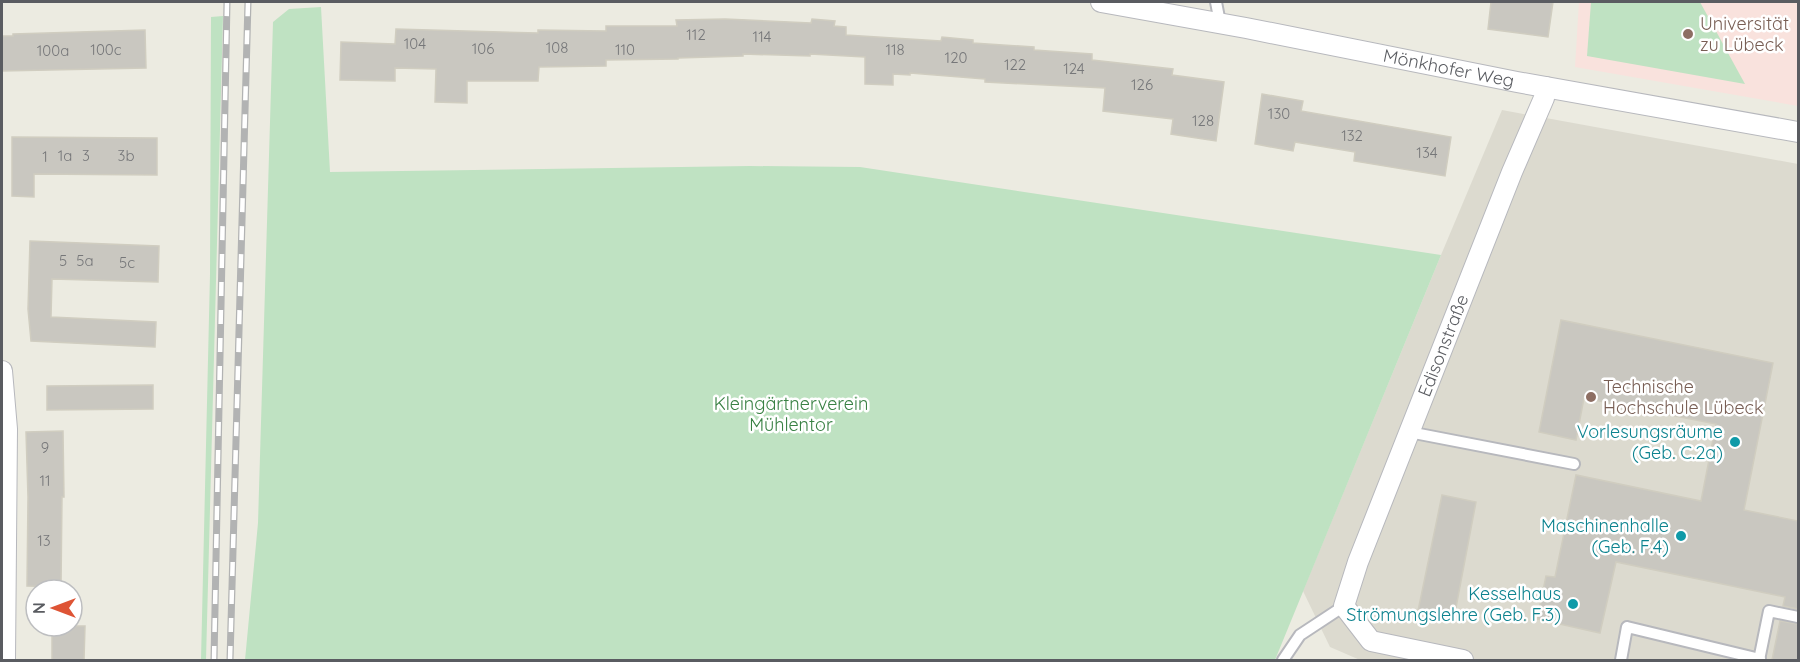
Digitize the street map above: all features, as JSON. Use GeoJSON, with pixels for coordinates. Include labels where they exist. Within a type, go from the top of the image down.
{"type":"FeatureCollection","features":[{"type":"Feature","properties":{"kind":"street","name":"Mönkhofer Weg"},"geometry":{"type":"LineString","coordinates":[[1101,2],[1546,87],[1798,132]]}},
{"type":"Feature","properties":{"kind":"street","name":"Edisonstraße"},"geometry":{"type":"LineString","coordinates":[[1344,606],[1358,562],[1512,172],[1544,98],[1546,87]]}},
{"type":"Feature","properties":{"kind":"street"},"geometry":{"type":"LineString","coordinates":[[2,371],[7,429],[5,660]]}},
{"type":"Feature","properties":{"kind":"street"},"geometry":{"type":"LineString","coordinates":[[1344,606],[1371,641],[1463,660]]}},
{"type":"Feature","properties":{"kind":"lane"},"geometry":{"type":"LineString","coordinates":[[1216,2],[1220,23]]}},
{"type":"Feature","properties":{"kind":"lane"},"geometry":{"type":"LineString","coordinates":[[1410,432],[1574,464]]}},
{"type":"Feature","properties":{"kind":"lane"},"geometry":{"type":"LineString","coordinates":[[1282,660],[1300,635],[1344,606]]}},
{"type":"Feature","properties":{"kind":"lane"},"geometry":{"type":"LineString","coordinates":[[1621,660],[1627,627],[1760,660],[1769,611],[1798,617]]}},
{"type":"Feature","properties":{"kind":"shaded area","name":"Universität zu Lübeck"},"geometry":{"type":"Polygon","coordinates":[[[1579,2],[1798,2],[1798,106],[1575,67],[1579,2]]]}},
{"type":"Feature","properties":{"kind":"shaded area","name":"Technische Hochschule Lübeck"},"geometry":{"type":"Polygon","coordinates":[[[1502,110],[1798,164],[1798,660],[1360,660],[1330,647],[1303,591],[1502,110]]]}},
{"type":"Feature","properties":{"kind":"green space"},"geometry":{"type":"Polygon","coordinates":[[[1591,2],[1700,2],[1745,84],[1587,56],[1591,2]]]}},
{"type":"Feature","properties":{"kind":"green space","name":"Kleingärtnerverein Mühlentor"},"geometry":{"type":"Polygon","coordinates":[[[321,7],[330,172],[750,166],[860,167],[1441,255],[1275,660],[245,660],[258,523],[273,22],[289,9],[321,7]]]}},
{"type":"Feature","properties":{"kind":"green space"},"geometry":{"type":"Polygon","coordinates":[[[223,16],[206,660],[201,660],[210,274],[211,17],[223,16]]]}},
{"type":"Feature","properties":{"kind":"building"},"geometry":{"type":"Polygon","coordinates":[[[1491,2],[1553,2],[1548,37],[1488,29],[1491,2]]]}},
{"type":"Feature","properties":{"kind":"building"},"geometry":{"type":"Polygon","coordinates":[[[725,19],[811,23],[812,19],[835,21],[834,26],[846,27],[846,35],[941,41],[942,37],[973,40],[973,43],[1092,54],[1092,60],[1173,69],[1172,75],[1224,82],[1216,141],[1171,134],[1173,119],[1103,111],[1105,88],[985,82],[985,79],[910,73],[910,75],[893,74],[893,85],[865,84],[865,57],[743,54],[743,56],[678,59],[606,60],[606,66],[539,67],[538,81],[467,81],[467,103],[435,102],[436,69],[395,68],[395,81],[340,80],[341,42],[395,44],[396,29],[538,33],[538,30],[606,31],[606,26],[677,26],[676,20],[725,19]]]}},
{"type":"Feature","properties":{"kind":"building"},"geometry":{"type":"Polygon","coordinates":[[[145,30],[146,68],[2,71],[2,36],[145,30]]]}},
{"type":"Feature","properties":{"kind":"building"},"geometry":{"type":"Polygon","coordinates":[[[1262,94],[1303,101],[1301,111],[1451,137],[1445,176],[1354,161],[1355,152],[1295,142],[1293,151],[1255,144],[1262,94]]]}},
{"type":"Feature","properties":{"kind":"building"},"geometry":{"type":"Polygon","coordinates":[[[12,137],[157,138],[157,175],[34,174],[34,197],[12,196],[12,137]]]}},
{"type":"Feature","properties":{"kind":"building"},"geometry":{"type":"Polygon","coordinates":[[[30,241],[159,246],[158,282],[52,279],[51,317],[156,322],[155,347],[31,341],[28,309],[30,241]]]}},
{"type":"Feature","properties":{"kind":"building"},"geometry":{"type":"Polygon","coordinates":[[[1561,320],[1773,363],[1744,510],[1798,521],[1798,609],[1783,606],[1785,597],[1616,562],[1600,633],[1537,619],[1546,576],[1555,577],[1576,475],[1701,501],[1716,424],[1584,398],[1576,440],[1539,432],[1561,320]]]}},
{"type":"Feature","properties":{"kind":"building"},"geometry":{"type":"Polygon","coordinates":[[[153,385],[153,409],[47,410],[47,386],[153,385]]]}},
{"type":"Feature","properties":{"kind":"building"},"geometry":{"type":"Polygon","coordinates":[[[63,431],[64,497],[62,497],[61,578],[27,578],[26,432],[63,431]]]}},
{"type":"Feature","properties":{"kind":"building"},"geometry":{"type":"Polygon","coordinates":[[[1442,495],[1476,502],[1454,618],[1418,611],[1442,495]]]}},
{"type":"Feature","properties":{"kind":"building"},"geometry":{"type":"Polygon","coordinates":[[[1780,621],[1798,624],[1798,660],[1772,660],[1780,621]]]}},
{"type":"Feature","properties":{"kind":"building"},"geometry":{"type":"Polygon","coordinates":[[[85,626],[84,660],[52,660],[52,638],[84,638],[85,626]]]}},
{"type":"Feature","properties":{"kind":"railway"},"geometry":{"type":"LineString","coordinates":[[214,660],[227,2]]}},
{"type":"Feature","properties":{"kind":"railway"},"geometry":{"type":"LineString","coordinates":[[230,660],[248,2]]}},
{"type":"Feature","properties":{"kind":"place","name":"Universität zu Lübeck"},"geometry":{"type":"Point","coordinates":[1688,34]}},
{"type":"Feature","properties":{"kind":"place","name":"Technische Hochschule Lübeck"},"geometry":{"type":"Point","coordinates":[1591,397]}},
{"type":"Feature","properties":{"kind":"place","name":"Vorlesungsräume (Geb. C.2a)"},"geometry":{"type":"Point","coordinates":[1735,442]}},
{"type":"Feature","properties":{"kind":"place","name":"Maschinenhalle (Geb. F.4)"},"geometry":{"type":"Point","coordinates":[1681,536]}},
{"type":"Feature","properties":{"kind":"place","name":"Kesselhaus Strömungslehre (Geb. F.3)"},"geometry":{"type":"Point","coordinates":[1573,604]}}]}
